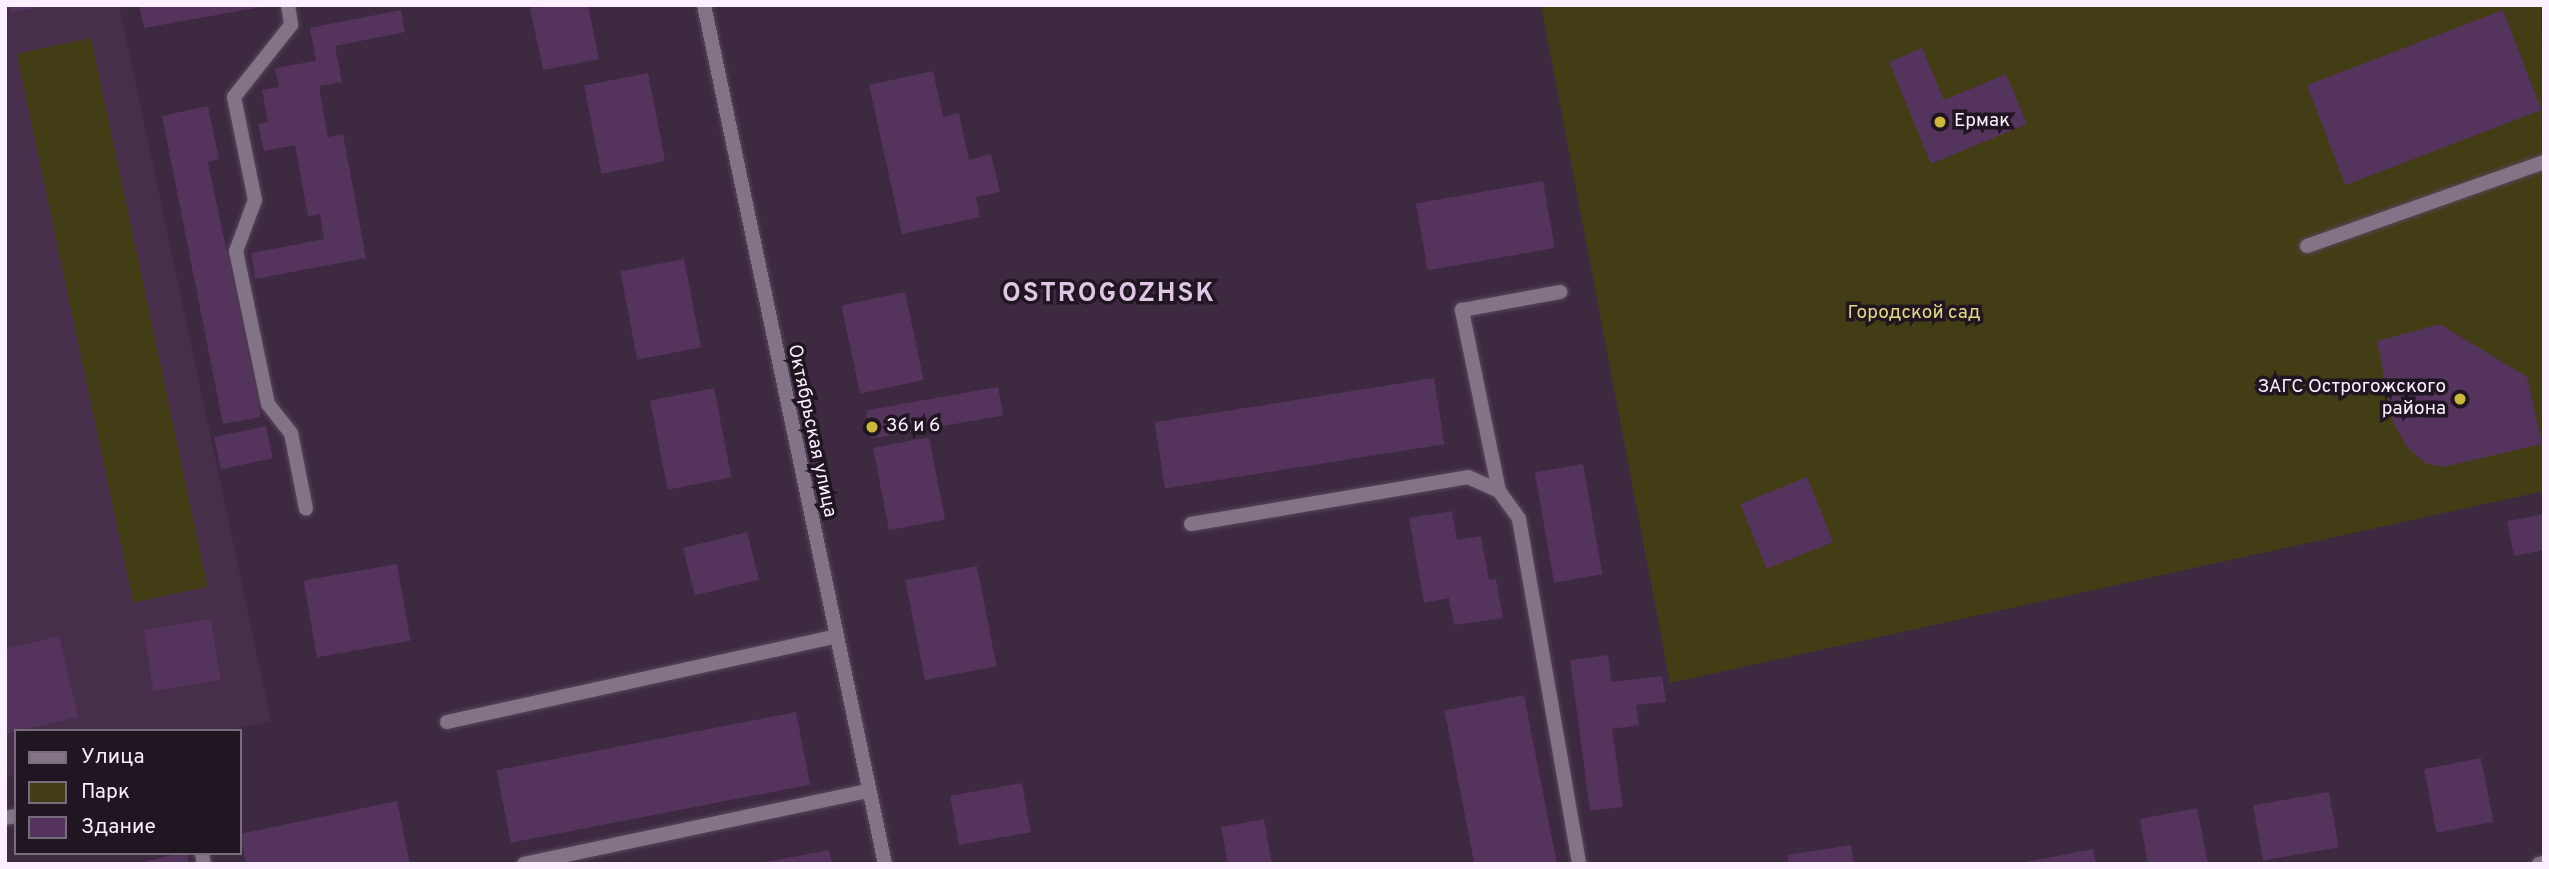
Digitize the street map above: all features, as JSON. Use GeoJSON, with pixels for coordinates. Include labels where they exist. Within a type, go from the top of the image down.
{"type":"FeatureCollection","features":[{"type":"Feature","properties":{"kind":"street"},"geometry":{"type":"LineString","coordinates":[[288,5],[291,25],[234,97],[255,200],[236,251],[268,404],[291,433],[306,509]]}},
{"type":"Feature","properties":{"kind":"street","name":"Октябрьская улица"},"geometry":{"type":"LineString","coordinates":[[704,5],[834,637],[885,864]]}},
{"type":"Feature","properties":{"kind":"street"},"geometry":{"type":"LineString","coordinates":[[2307,246],[2544,162]]}},
{"type":"Feature","properties":{"kind":"street"},"geometry":{"type":"LineString","coordinates":[[1560,292],[1462,310],[1499,491],[1519,519],[1580,864]]}},
{"type":"Feature","properties":{"kind":"street"},"geometry":{"type":"LineString","coordinates":[[1191,524],[1468,477],[1499,491]]}},
{"type":"Feature","properties":{"kind":"street"},"geometry":{"type":"LineString","coordinates":[[447,722],[834,637]]}},
{"type":"Feature","properties":{"kind":"street"},"geometry":{"type":"LineString","coordinates":[[524,864],[868,792]]}},
{"type":"Feature","properties":{"kind":"shaded area"},"geometry":{"type":"Polygon","coordinates":[[[5,5],[119,5],[271,721],[235,729],[14,729],[14,775],[5,777],[5,5]]]}},
{"type":"Feature","properties":{"kind":"green space","name":"Городской сад"},"geometry":{"type":"Polygon","coordinates":[[[1541,5],[2541,5],[2544,491],[1670,683],[1541,5]]]}},
{"type":"Feature","properties":{"kind":"green space"},"geometry":{"type":"Polygon","coordinates":[[[91,38],[208,587],[133,603],[17,54],[91,38]]]}},
{"type":"Feature","properties":{"kind":"building"},"geometry":{"type":"Polygon","coordinates":[[[9,5],[42,5],[42,7],[10,12],[9,5]]]}},
{"type":"Feature","properties":{"kind":"building"},"geometry":{"type":"Polygon","coordinates":[[[139,5],[261,5],[261,7],[144,28],[139,5]]]}},
{"type":"Feature","properties":{"kind":"building"},"geometry":{"type":"Polygon","coordinates":[[[542,5],[588,5],[599,59],[543,70],[530,8],[542,5]]]}},
{"type":"Feature","properties":{"kind":"building"},"geometry":{"type":"Polygon","coordinates":[[[401,10],[405,32],[335,46],[342,82],[319,86],[328,137],[343,134],[366,258],[255,279],[251,253],[324,239],[320,214],[308,216],[295,145],[264,151],[258,124],[268,122],[262,90],[279,87],[275,68],[316,61],[310,28],[401,10]]]}},
{"type":"Feature","properties":{"kind":"building"},"geometry":{"type":"Polygon","coordinates":[[[2503,10],[2541,110],[2345,185],[2307,85],[2503,10]]]}},
{"type":"Feature","properties":{"kind":"building"},"geometry":{"type":"Polygon","coordinates":[[[1922,48],[1944,100],[2006,74],[2027,124],[1931,164],[1889,62],[1922,48]]]}},
{"type":"Feature","properties":{"kind":"building"},"geometry":{"type":"Polygon","coordinates":[[[933,71],[943,117],[959,113],[969,160],[991,154],[1000,192],[976,197],[980,217],[902,234],[869,85],[933,71]]]}},
{"type":"Feature","properties":{"kind":"building"},"geometry":{"type":"Polygon","coordinates":[[[648,73],[665,161],[601,174],[584,85],[648,73]]]}},
{"type":"Feature","properties":{"kind":"building"},"geometry":{"type":"Polygon","coordinates":[[[208,106],[219,159],[208,162],[261,417],[223,424],[162,116],[208,106]]]}},
{"type":"Feature","properties":{"kind":"building"},"geometry":{"type":"Polygon","coordinates":[[[1543,181],[1555,248],[1428,270],[1416,203],[1543,181]]]}},
{"type":"Feature","properties":{"kind":"building"},"geometry":{"type":"Polygon","coordinates":[[[684,259],[701,347],[637,360],[620,271],[684,259]]]}},
{"type":"Feature","properties":{"kind":"building"},"geometry":{"type":"Polygon","coordinates":[[[905,292],[924,380],[860,394],[841,306],[905,292]]]}},
{"type":"Feature","properties":{"kind":"building","name":"ЗАГС Острогожского района"},"geometry":{"type":"Polygon","coordinates":[[[2440,324],[2527,377],[2542,444],[2443,467],[2425,463],[2406,446],[2393,421],[2377,341],[2440,324]]]}},
{"type":"Feature","properties":{"kind":"building"},"geometry":{"type":"Polygon","coordinates":[[[1434,378],[1444,444],[1165,488],[1154,422],[1434,378]]]}},
{"type":"Feature","properties":{"kind":"building"},"geometry":{"type":"Polygon","coordinates":[[[998,387],[1003,416],[871,439],[866,410],[998,387]]]}},
{"type":"Feature","properties":{"kind":"building"},"geometry":{"type":"Polygon","coordinates":[[[714,388],[731,477],[668,490],[650,400],[714,388]]]}},
{"type":"Feature","properties":{"kind":"building"},"geometry":{"type":"Polygon","coordinates":[[[266,426],[273,458],[221,469],[214,437],[266,426]]]}},
{"type":"Feature","properties":{"kind":"building"},"geometry":{"type":"Polygon","coordinates":[[[929,437],[945,519],[889,530],[873,448],[929,437]]]}},
{"type":"Feature","properties":{"kind":"building"},"geometry":{"type":"Polygon","coordinates":[[[1583,464],[1602,574],[1554,583],[1535,473],[1583,464]]]}},
{"type":"Feature","properties":{"kind":"building"},"geometry":{"type":"Polygon","coordinates":[[[1807,477],[1833,542],[1766,569],[1740,504],[1807,477]]]}},
{"type":"Feature","properties":{"kind":"building"},"geometry":{"type":"Polygon","coordinates":[[[1452,511],[1457,540],[1481,536],[1489,580],[1496,579],[1503,618],[1454,625],[1449,598],[1424,603],[1409,518],[1452,511]]]}},
{"type":"Feature","properties":{"kind":"building"},"geometry":{"type":"Polygon","coordinates":[[[2544,514],[2544,550],[2514,556],[2507,521],[2544,514]]]}},
{"type":"Feature","properties":{"kind":"building"},"geometry":{"type":"Polygon","coordinates":[[[747,532],[759,580],[695,596],[683,548],[747,532]]]}},
{"type":"Feature","properties":{"kind":"building"},"geometry":{"type":"Polygon","coordinates":[[[397,564],[411,641],[317,657],[303,580],[397,564]]]}},
{"type":"Feature","properties":{"kind":"building"},"geometry":{"type":"Polygon","coordinates":[[[977,566],[996,666],[925,680],[905,580],[977,566]]]}},
{"type":"Feature","properties":{"kind":"building"},"geometry":{"type":"Polygon","coordinates":[[[211,619],[221,680],[154,691],[144,630],[211,619]]]}},
{"type":"Feature","properties":{"kind":"building"},"geometry":{"type":"Polygon","coordinates":[[[59,636],[78,717],[26,729],[14,729],[14,732],[5,734],[5,649],[59,636]]]}},
{"type":"Feature","properties":{"kind":"building"},"geometry":{"type":"Polygon","coordinates":[[[1608,655],[1612,682],[1662,676],[1666,702],[1636,705],[1639,725],[1612,729],[1623,807],[1590,811],[1570,660],[1608,655]]]}},
{"type":"Feature","properties":{"kind":"building"},"geometry":{"type":"Polygon","coordinates":[[[1524,695],[1557,864],[1474,864],[1444,710],[1524,695]]]}},
{"type":"Feature","properties":{"kind":"building"},"geometry":{"type":"Polygon","coordinates":[[[796,712],[810,785],[511,843],[497,770],[796,712]]]}},
{"type":"Feature","properties":{"kind":"building"},"geometry":{"type":"Polygon","coordinates":[[[2481,758],[2493,822],[2436,833],[2424,769],[2481,758]]]}},
{"type":"Feature","properties":{"kind":"building"},"geometry":{"type":"Polygon","coordinates":[[[1022,783],[1031,832],[959,845],[950,796],[1022,783]]]}},
{"type":"Feature","properties":{"kind":"building"},"geometry":{"type":"Polygon","coordinates":[[[2329,792],[2339,847],[2263,861],[2253,805],[2329,792]]]}},
{"type":"Feature","properties":{"kind":"building"},"geometry":{"type":"Polygon","coordinates":[[[397,801],[410,864],[246,864],[242,834],[397,801]]]}},
{"type":"Feature","properties":{"kind":"building"},"geometry":{"type":"Polygon","coordinates":[[[2197,808],[2208,864],[2148,864],[2140,819],[2197,808]]]}},
{"type":"Feature","properties":{"kind":"building"},"geometry":{"type":"Polygon","coordinates":[[[1264,819],[1272,864],[1228,864],[1221,827],[1264,819]]]}},
{"type":"Feature","properties":{"kind":"building"},"geometry":{"type":"Polygon","coordinates":[[[1851,845],[1854,864],[1789,864],[1787,855],[1851,845]]]}},
{"type":"Feature","properties":{"kind":"building"},"geometry":{"type":"Polygon","coordinates":[[[2093,849],[2096,864],[2025,864],[2025,862],[2093,849]]]}},
{"type":"Feature","properties":{"kind":"building"},"geometry":{"type":"Polygon","coordinates":[[[829,850],[832,864],[766,864],[766,862],[829,850]]]}},
{"type":"Feature","properties":{"kind":"building"},"geometry":{"type":"Polygon","coordinates":[[[172,855],[187,855],[189,864],[136,864],[172,855]]]}},
{"type":"Feature","properties":{"kind":"place","name":"Ермак"},"geometry":{"type":"Point","coordinates":[1940,122]}},
{"type":"Feature","properties":{"kind":"place","name":"ЗАГС Острогожского района"},"geometry":{"type":"Point","coordinates":[2460,399]}},
{"type":"Feature","properties":{"kind":"place","name":"36 и 6"},"geometry":{"type":"Point","coordinates":[872,427]}},
{"type":"Feature","properties":{"kind":"district","name":"OSTROGOZHSK"},"geometry":{"type":"Point","coordinates":[1109,295]}}]}
